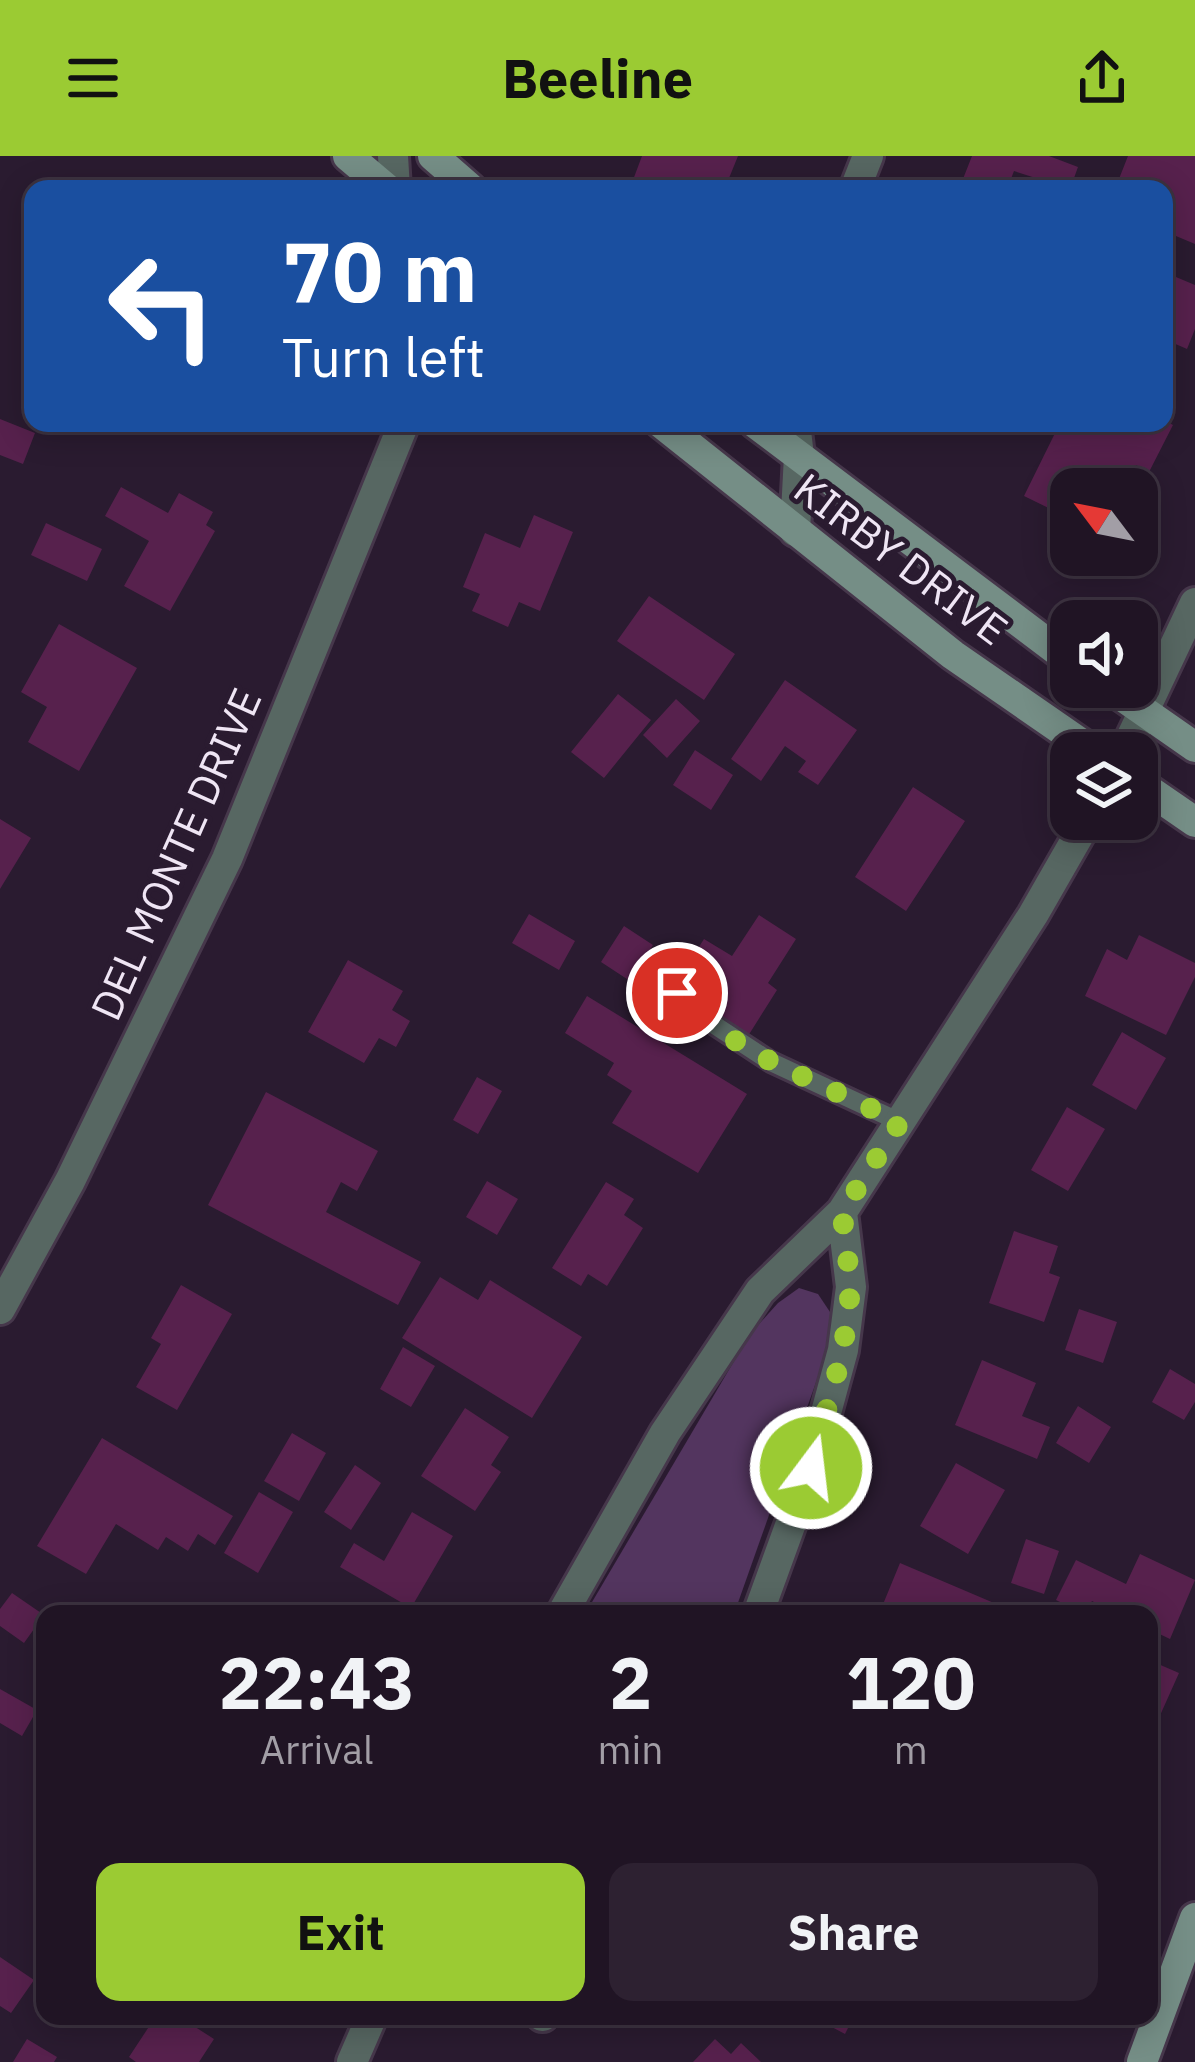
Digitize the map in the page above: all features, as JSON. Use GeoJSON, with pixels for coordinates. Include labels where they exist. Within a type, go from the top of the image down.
{"type":"FeatureCollection","features":[{"type":"Feature","properties":{"kind":"main road"},"geometry":{"type":"LineString","coordinates":[[348,156],[379,180]]}},
{"type":"Feature","properties":{"kind":"main road"},"geometry":{"type":"LineString","coordinates":[[433,156],[460,180]]}},
{"type":"Feature","properties":{"kind":"main road","name":"KIRBY DRIVE"},"geometry":{"type":"LineString","coordinates":[[673,432],[953,655],[1065,732]]}},
{"type":"Feature","properties":{"kind":"main road","name":"KIRBY DRIVE"},"geometry":{"type":"LineString","coordinates":[[767,432],[1050,645]]}},
{"type":"Feature","properties":{"kind":"main road"},"geometry":{"type":"LineString","coordinates":[[1139,708],[1195,747]]}},
{"type":"Feature","properties":{"kind":"main road"},"geometry":{"type":"LineString","coordinates":[[1158,796],[1195,822]]}},
{"type":"Feature","properties":{"kind":"main road"},"geometry":{"type":"LineString","coordinates":[[1158,2019],[1195,1918]]}},
{"type":"Feature","properties":{"kind":"main road"},"geometry":{"type":"LineString","coordinates":[[1142,2062],[1156,2025]]}},
{"type":"Feature","properties":{"kind":"street","name":"DEL MONTE DRIVE"},"geometry":{"type":"LineString","coordinates":[[0,1309],[70,1181],[227,859],[400,432]]}},
{"type":"Feature","properties":{"kind":"street"},"geometry":{"type":"LineString","coordinates":[[795,531],[796,432]]}},
{"type":"Feature","properties":{"kind":"street"},"geometry":{"type":"LineString","coordinates":[[1135,732],[1195,603]]}},
{"type":"Feature","properties":{"kind":"street"},"geometry":{"type":"LineString","coordinates":[[567,1605],[665,1433],[760,1291],[842,1212],[1076,840]]}},
{"type":"Feature","properties":{"kind":"street"},"geometry":{"type":"LineString","coordinates":[[761,1605],[811,1468],[843,1350],[851,1287],[842,1212]]}},
{"type":"Feature","properties":{"kind":"street"},"geometry":{"type":"LineString","coordinates":[[352,2062],[368,2025]]}},
{"type":"Feature","properties":{"kind":"lane"},"geometry":{"type":"LineString","coordinates":[[677,993],[737,1042],[900,1122]]}},
{"type":"Feature","properties":{"kind":"shaded area"},"geometry":{"type":"Polygon","coordinates":[[[799,1288],[818,1294],[832,1315],[825,1357],[737,1605],[590,1605],[750,1334],[799,1288]]]}},
{"type":"Feature","properties":{"kind":"building"},"geometry":{"type":"Polygon","coordinates":[[[642,156],[738,156],[728,180],[633,180],[642,156]]]}},
{"type":"Feature","properties":{"kind":"building"},"geometry":{"type":"Polygon","coordinates":[[[972,156],[1049,156],[1078,167],[1073,180],[1042,180],[1014,171],[1010,180],[963,180],[972,156]]]}},
{"type":"Feature","properties":{"kind":"building"},"geometry":{"type":"Polygon","coordinates":[[[1128,156],[1195,156],[1195,244],[1173,235],[1173,180],[1119,180],[1128,156]]]}},
{"type":"Feature","properties":{"kind":"building"},"geometry":{"type":"Polygon","coordinates":[[[1173,276],[1195,285],[1195,329],[1187,349],[1173,343],[1173,276]]]}},
{"type":"Feature","properties":{"kind":"building"},"geometry":{"type":"Polygon","coordinates":[[[0,419],[35,433],[23,464],[0,455],[0,419]]]}},
{"type":"Feature","properties":{"kind":"building"},"geometry":{"type":"Polygon","coordinates":[[[1056,432],[1169,432],[1151,468],[1050,468],[1050,509],[1024,496],[1056,432]]]}},
{"type":"Feature","properties":{"kind":"building"},"geometry":{"type":"Polygon","coordinates":[[[121,487],[168,513],[179,493],[213,512],[206,525],[215,531],[170,611],[124,586],[149,541],[105,516],[121,487]]]}},
{"type":"Feature","properties":{"kind":"building"},"geometry":{"type":"Polygon","coordinates":[[[534,515],[573,532],[540,611],[519,602],[508,627],[472,611],[480,594],[463,587],[485,533],[520,548],[534,515]]]}},
{"type":"Feature","properties":{"kind":"building"},"geometry":{"type":"Polygon","coordinates":[[[46,523],[102,549],[87,581],[31,555],[46,523]]]}},
{"type":"Feature","properties":{"kind":"building"},"geometry":{"type":"Polygon","coordinates":[[[649,596],[735,654],[704,700],[617,641],[649,596]]]}},
{"type":"Feature","properties":{"kind":"building"},"geometry":{"type":"Polygon","coordinates":[[[59,624],[137,668],[79,771],[28,742],[47,707],[21,692],[59,624]]]}},
{"type":"Feature","properties":{"kind":"building"},"geometry":{"type":"Polygon","coordinates":[[[785,680],[857,730],[818,785],[798,772],[806,761],[785,746],[761,781],[731,759],[785,680]]]}},
{"type":"Feature","properties":{"kind":"building"},"geometry":{"type":"Polygon","coordinates":[[[618,694],[651,720],[604,778],[571,752],[618,694]]]}},
{"type":"Feature","properties":{"kind":"building"},"geometry":{"type":"Polygon","coordinates":[[[676,699],[700,721],[667,758],[643,735],[676,699]]]}},
{"type":"Feature","properties":{"kind":"building"},"geometry":{"type":"Polygon","coordinates":[[[695,750],[733,775],[711,810],[673,785],[695,750]]]}},
{"type":"Feature","properties":{"kind":"building"},"geometry":{"type":"Polygon","coordinates":[[[913,787],[965,821],[906,911],[855,877],[913,787]]]}},
{"type":"Feature","properties":{"kind":"building"},"geometry":{"type":"Polygon","coordinates":[[[0,819],[31,838],[0,889],[0,819]]]}},
{"type":"Feature","properties":{"kind":"building"},"geometry":{"type":"Polygon","coordinates":[[[529,914],[575,941],[559,970],[512,943],[529,914]]]}},
{"type":"Feature","properties":{"kind":"building"},"geometry":{"type":"Polygon","coordinates":[[[759,915],[796,939],[768,983],[777,990],[748,1036],[696,1003],[704,992],[680,976],[704,939],[732,956],[759,915]]]}},
{"type":"Feature","properties":{"kind":"building"},"geometry":{"type":"Polygon","coordinates":[[[624,926],[653,945],[630,981],[601,962],[624,926]]]}},
{"type":"Feature","properties":{"kind":"building"},"geometry":{"type":"Polygon","coordinates":[[[1139,935],[1195,963],[1195,977],[1166,1035],[1085,996],[1107,949],[1127,960],[1139,935]]]}},
{"type":"Feature","properties":{"kind":"building"},"geometry":{"type":"Polygon","coordinates":[[[348,960],[403,991],[392,1010],[410,1021],[396,1047],[379,1038],[364,1063],[308,1032],[348,960]]]}},
{"type":"Feature","properties":{"kind":"building"},"geometry":{"type":"Polygon","coordinates":[[[587,996],[747,1094],[698,1173],[612,1123],[632,1091],[607,1075],[614,1063],[565,1033],[587,996]]]}},
{"type":"Feature","properties":{"kind":"building"},"geometry":{"type":"Polygon","coordinates":[[[1122,1032],[1166,1058],[1136,1110],[1092,1085],[1122,1032]]]}},
{"type":"Feature","properties":{"kind":"building"},"geometry":{"type":"Polygon","coordinates":[[[477,1077],[502,1091],[478,1134],[453,1120],[477,1077]]]}},
{"type":"Feature","properties":{"kind":"building"},"geometry":{"type":"Polygon","coordinates":[[[266,1092],[378,1151],[357,1191],[341,1182],[326,1212],[421,1262],[398,1305],[208,1205],[266,1092]]]}},
{"type":"Feature","properties":{"kind":"building"},"geometry":{"type":"Polygon","coordinates":[[[1067,1107],[1105,1129],[1068,1191],[1031,1170],[1067,1107]]]}},
{"type":"Feature","properties":{"kind":"building"},"geometry":{"type":"Polygon","coordinates":[[[487,1181],[518,1199],[497,1235],[466,1217],[487,1181]]]}},
{"type":"Feature","properties":{"kind":"building"},"geometry":{"type":"Polygon","coordinates":[[[606,1182],[634,1199],[624,1215],[643,1228],[607,1286],[588,1274],[581,1286],[552,1268],[606,1182]]]}},
{"type":"Feature","properties":{"kind":"building"},"geometry":{"type":"Polygon","coordinates":[[[1014,1231],[1058,1246],[1049,1273],[1060,1277],[1044,1322],[989,1303],[1014,1231]]]}},
{"type":"Feature","properties":{"kind":"building"},"geometry":{"type":"Polygon","coordinates":[[[440,1277],[478,1300],[490,1280],[582,1337],[532,1418],[402,1338],[440,1277]]]}},
{"type":"Feature","properties":{"kind":"building"},"geometry":{"type":"Polygon","coordinates":[[[181,1285],[232,1314],[177,1410],[136,1387],[161,1344],[151,1338],[181,1285]]]}},
{"type":"Feature","properties":{"kind":"building"},"geometry":{"type":"Polygon","coordinates":[[[1079,1309],[1117,1322],[1103,1363],[1065,1350],[1079,1309]]]}},
{"type":"Feature","properties":{"kind":"building"},"geometry":{"type":"Polygon","coordinates":[[[403,1347],[435,1366],[411,1407],[380,1389],[403,1347]]]}},
{"type":"Feature","properties":{"kind":"building"},"geometry":{"type":"Polygon","coordinates":[[[982,1360],[1036,1383],[1022,1416],[1050,1427],[1037,1459],[955,1425],[982,1360]]]}},
{"type":"Feature","properties":{"kind":"building"},"geometry":{"type":"Polygon","coordinates":[[[1170,1369],[1195,1384],[1195,1402],[1184,1420],[1152,1402],[1170,1369]]]}},
{"type":"Feature","properties":{"kind":"building"},"geometry":{"type":"Polygon","coordinates":[[[1078,1406],[1111,1427],[1089,1463],[1056,1443],[1078,1406]]]}},
{"type":"Feature","properties":{"kind":"building"},"geometry":{"type":"Polygon","coordinates":[[[465,1408],[509,1437],[491,1465],[501,1472],[475,1511],[421,1476],[465,1408]]]}},
{"type":"Feature","properties":{"kind":"building"},"geometry":{"type":"Polygon","coordinates":[[[292,1433],[326,1453],[299,1501],[264,1481],[292,1433]]]}},
{"type":"Feature","properties":{"kind":"building"},"geometry":{"type":"Polygon","coordinates":[[[102,1438],[233,1516],[215,1545],[198,1534],[188,1551],[166,1537],[158,1550],[116,1524],[86,1574],[37,1546],[102,1438]]]}},
{"type":"Feature","properties":{"kind":"building"},"geometry":{"type":"Polygon","coordinates":[[[956,1463],[1005,1490],[968,1554],[920,1526],[956,1463]]]}},
{"type":"Feature","properties":{"kind":"building"},"geometry":{"type":"Polygon","coordinates":[[[355,1465],[381,1483],[351,1530],[324,1512],[355,1465]]]}},
{"type":"Feature","properties":{"kind":"building"},"geometry":{"type":"Polygon","coordinates":[[[259,1492],[293,1512],[258,1573],[224,1553],[259,1492]]]}},
{"type":"Feature","properties":{"kind":"building"},"geometry":{"type":"Polygon","coordinates":[[[412,1512],[453,1536],[413,1605],[340,1567],[354,1543],[384,1561],[412,1512]]]}},
{"type":"Feature","properties":{"kind":"building"},"geometry":{"type":"Polygon","coordinates":[[[1026,1539],[1059,1551],[1044,1594],[1011,1583],[1026,1539]]]}},
{"type":"Feature","properties":{"kind":"building"},"geometry":{"type":"Polygon","coordinates":[[[1140,1554],[1195,1580],[1170,1639],[1158,1633],[1158,1605],[1092,1601],[1066,1605],[1056,1600],[1076,1560],[1126,1584],[1140,1554]]]}},
{"type":"Feature","properties":{"kind":"building"},"geometry":{"type":"Polygon","coordinates":[[[900,1563],[994,1603],[993,1605],[883,1605],[900,1563]]]}},
{"type":"Feature","properties":{"kind":"building"},"geometry":{"type":"Polygon","coordinates":[[[12,1593],[36,1610],[36,1626],[24,1643],[0,1626],[0,1609],[12,1593]]]}},
{"type":"Feature","properties":{"kind":"building"},"geometry":{"type":"Polygon","coordinates":[[[1158,1664],[1179,1673],[1158,1720],[1158,1664]]]}},
{"type":"Feature","properties":{"kind":"building"},"geometry":{"type":"Polygon","coordinates":[[[0,1689],[36,1709],[22,1736],[0,1723],[0,1689]]]}},
{"type":"Feature","properties":{"kind":"building"},"geometry":{"type":"Polygon","coordinates":[[[0,1957],[34,1980],[11,2013],[0,2006],[0,1957]]]}},
{"type":"Feature","properties":{"kind":"building"},"geometry":{"type":"Polygon","coordinates":[[[150,2025],[192,2025],[214,2039],[199,2062],[136,2062],[129,2057],[150,2025]]]}},
{"type":"Feature","properties":{"kind":"building"},"geometry":{"type":"Polygon","coordinates":[[[828,2025],[850,2025],[845,2034],[828,2025]]]}},
{"type":"Feature","properties":{"kind":"building"},"geometry":{"type":"Polygon","coordinates":[[[27,2039],[57,2057],[54,2062],[13,2062],[27,2039]]]}},
{"type":"Feature","properties":{"kind":"building"},"geometry":{"type":"Polygon","coordinates":[[[715,2039],[731,2054],[741,2043],[761,2062],[693,2062],[715,2039]]]}},
{"type":"Feature","properties":{"kind":"route"},"geometry":{"type":"LineString","coordinates":[[677,993],[737,1042],[900,1122],[842,1212],[851,1287],[843,1350],[811,1468]]}}]}
